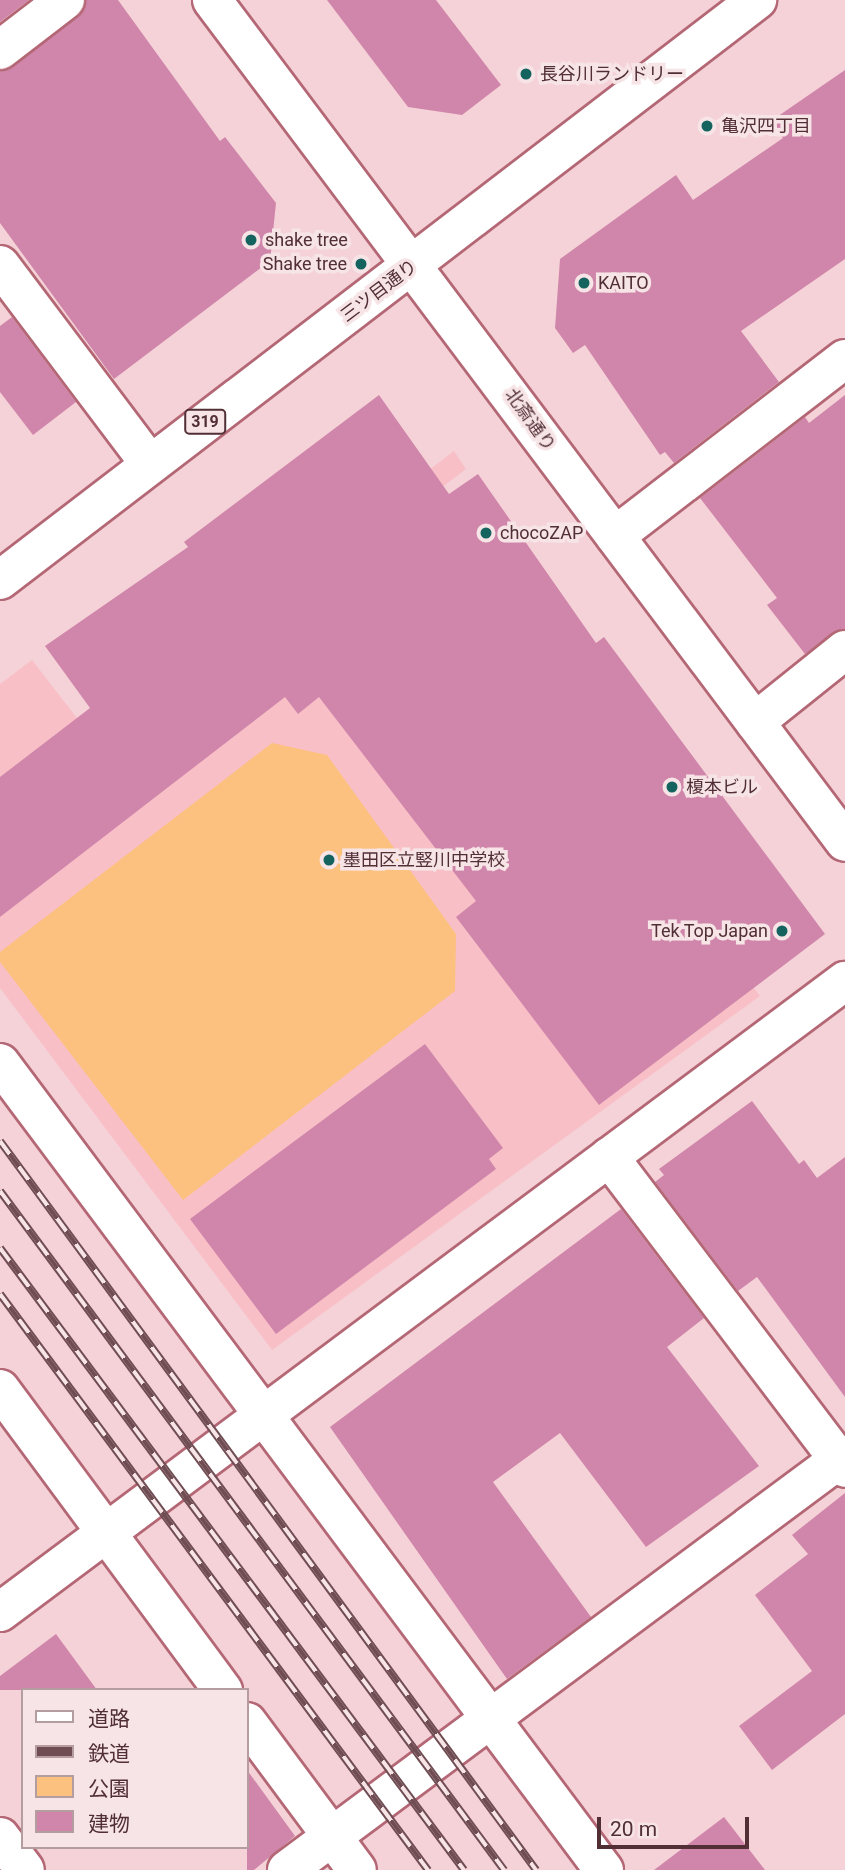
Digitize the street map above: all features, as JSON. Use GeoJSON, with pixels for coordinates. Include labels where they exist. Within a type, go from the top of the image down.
{"type":"FeatureCollection","features":[{"type":"Feature","properties":{"kind":"street"},"geometry":{"type":"LineString","coordinates":[[0,50],[65,0]]}},
{"type":"Feature","properties":{"kind":"street","name":"北斎通り"},"geometry":{"type":"LineString","coordinates":[[212,0],[845,842]]}},
{"type":"Feature","properties":{"kind":"street","name":"三ツ目通り"},"geometry":{"type":"LineString","coordinates":[[0,580],[757,0]]}},
{"type":"Feature","properties":{"kind":"street"},"geometry":{"type":"LineString","coordinates":[[0,265],[150,464]]}},
{"type":"Feature","properties":{"kind":"street"},"geometry":{"type":"LineString","coordinates":[[615,536],[845,359]]}},
{"type":"Feature","properties":{"kind":"street"},"geometry":{"type":"LineString","coordinates":[[755,722],[845,650]]}},
{"type":"Feature","properties":{"kind":"street"},"geometry":{"type":"LineString","coordinates":[[0,1612],[845,981]]}},
{"type":"Feature","properties":{"kind":"street"},"geometry":{"type":"LineString","coordinates":[[0,1063],[604,1870]]}},
{"type":"Feature","properties":{"kind":"street"},"geometry":{"type":"LineString","coordinates":[[287,1870],[843,1461],[609,1157]]}},
{"type":"Feature","properties":{"kind":"street"},"geometry":{"type":"LineString","coordinates":[[0,1389],[222,1688]]}},
{"type":"Feature","properties":{"kind":"street"},"geometry":{"type":"LineString","coordinates":[[248,1723],[357,1870]]}},
{"type":"Feature","properties":{"kind":"street"},"geometry":{"type":"LineString","coordinates":[[0,1837],[25,1870]]}},
{"type":"Feature","properties":{"kind":"shaded area","name":"墨田区立竪川中学校"},"geometry":{"type":"Polygon","coordinates":[[[454,451],[466,469],[403,517],[760,996],[272,1350],[0,988],[0,684],[32,660],[87,731],[454,451]]]}},
{"type":"Feature","properties":{"kind":"green space"},"geometry":{"type":"Polygon","coordinates":[[[272,743],[327,755],[456,934],[455,991],[183,1200],[0,962],[0,952],[272,743]]]}},
{"type":"Feature","properties":{"kind":"building"},"geometry":{"type":"Polygon","coordinates":[[[0,0],[29,0],[0,22],[0,0]]]}},
{"type":"Feature","properties":{"kind":"building"},"geometry":{"type":"Polygon","coordinates":[[[86,0],[118,0],[220,141],[225,137],[276,203],[270,261],[114,379],[0,223],[0,71],[78,17],[86,0]]]}},
{"type":"Feature","properties":{"kind":"building"},"geometry":{"type":"Polygon","coordinates":[[[327,0],[436,0],[501,85],[462,115],[408,107],[327,0]]]}},
{"type":"Feature","properties":{"kind":"building"},"geometry":{"type":"Polygon","coordinates":[[[845,70],[845,259],[741,331],[779,382],[674,463],[665,452],[660,455],[585,345],[573,353],[555,328],[560,259],[676,175],[693,200],[783,138],[771,121],[845,70]]]}},
{"type":"Feature","properties":{"kind":"building"},"geometry":{"type":"Polygon","coordinates":[[[12,317],[76,402],[33,435],[0,392],[0,326],[12,317]]]}},
{"type":"Feature","properties":{"kind":"building"},"geometry":{"type":"Polygon","coordinates":[[[379,395],[449,494],[478,474],[596,643],[604,637],[825,934],[599,1105],[456,917],[476,901],[319,697],[298,714],[285,697],[0,917],[0,777],[90,708],[45,646],[188,547],[184,542],[379,395]]]}},
{"type":"Feature","properties":{"kind":"building"},"geometry":{"type":"Polygon","coordinates":[[[845,395],[845,629],[805,654],[767,605],[777,598],[700,498],[805,417],[809,423],[845,395]]]}},
{"type":"Feature","properties":{"kind":"building"},"geometry":{"type":"Polygon","coordinates":[[[425,1044],[503,1148],[489,1159],[496,1169],[276,1334],[190,1219],[425,1044]]]}},
{"type":"Feature","properties":{"kind":"building"},"geometry":{"type":"Polygon","coordinates":[[[752,1101],[799,1164],[804,1160],[817,1178],[845,1157],[845,1397],[757,1277],[738,1291],[655,1182],[664,1175],[659,1169],[752,1101]]]}},
{"type":"Feature","properties":{"kind":"building"},"geometry":{"type":"Polygon","coordinates":[[[621,1209],[704,1318],[667,1347],[759,1466],[646,1547],[560,1433],[493,1482],[591,1617],[507,1679],[330,1427],[621,1209]]]}},
{"type":"Feature","properties":{"kind":"building"},"geometry":{"type":"Polygon","coordinates":[[[845,1493],[845,1714],[772,1770],[739,1726],[812,1671],[755,1595],[808,1554],[792,1535],[845,1493]]]}},
{"type":"Feature","properties":{"kind":"building"},"geometry":{"type":"Polygon","coordinates":[[[56,1634],[96,1688],[0,1690],[0,1676],[56,1634]]]}},
{"type":"Feature","properties":{"kind":"building"},"geometry":{"type":"Polygon","coordinates":[[[248,1771],[295,1836],[254,1870],[247,1870],[248,1771]]]}},
{"type":"Feature","properties":{"kind":"building"},"geometry":{"type":"Polygon","coordinates":[[[724,1817],[765,1870],[654,1870],[724,1817]]]}},
{"type":"Feature","properties":{"kind":"railway"},"geometry":{"type":"LineString","coordinates":[[0,1141],[536,1870]]}},
{"type":"Feature","properties":{"kind":"railway"},"geometry":{"type":"LineString","coordinates":[[0,1191],[504,1870]]}},
{"type":"Feature","properties":{"kind":"railway"},"geometry":{"type":"LineString","coordinates":[[0,1248],[464,1870]]}},
{"type":"Feature","properties":{"kind":"railway"},"geometry":{"type":"LineString","coordinates":[[0,1294],[428,1870]]}},
{"type":"Feature","properties":{"kind":"place","name":"長谷川ランドリー"},"geometry":{"type":"Point","coordinates":[526,74]}},
{"type":"Feature","properties":{"kind":"place","name":"亀沢四丁目"},"geometry":{"type":"Point","coordinates":[707,126]}},
{"type":"Feature","properties":{"kind":"place","name":"shake tree"},"geometry":{"type":"Point","coordinates":[251,240]}},
{"type":"Feature","properties":{"kind":"place","name":"Shake tree"},"geometry":{"type":"Point","coordinates":[361,264]}},
{"type":"Feature","properties":{"kind":"place","name":"KAITO"},"geometry":{"type":"Point","coordinates":[584,283]}},
{"type":"Feature","properties":{"kind":"place","name":"chocoZAP"},"geometry":{"type":"Point","coordinates":[486,533]}},
{"type":"Feature","properties":{"kind":"place","name":"榎本ビル"},"geometry":{"type":"Point","coordinates":[672,787]}},
{"type":"Feature","properties":{"kind":"place","name":"墨田区立竪川中学校"},"geometry":{"type":"Point","coordinates":[329,860]}},
{"type":"Feature","properties":{"kind":"place","name":"Tek Top Japan"},"geometry":{"type":"Point","coordinates":[782,931]}}]}
